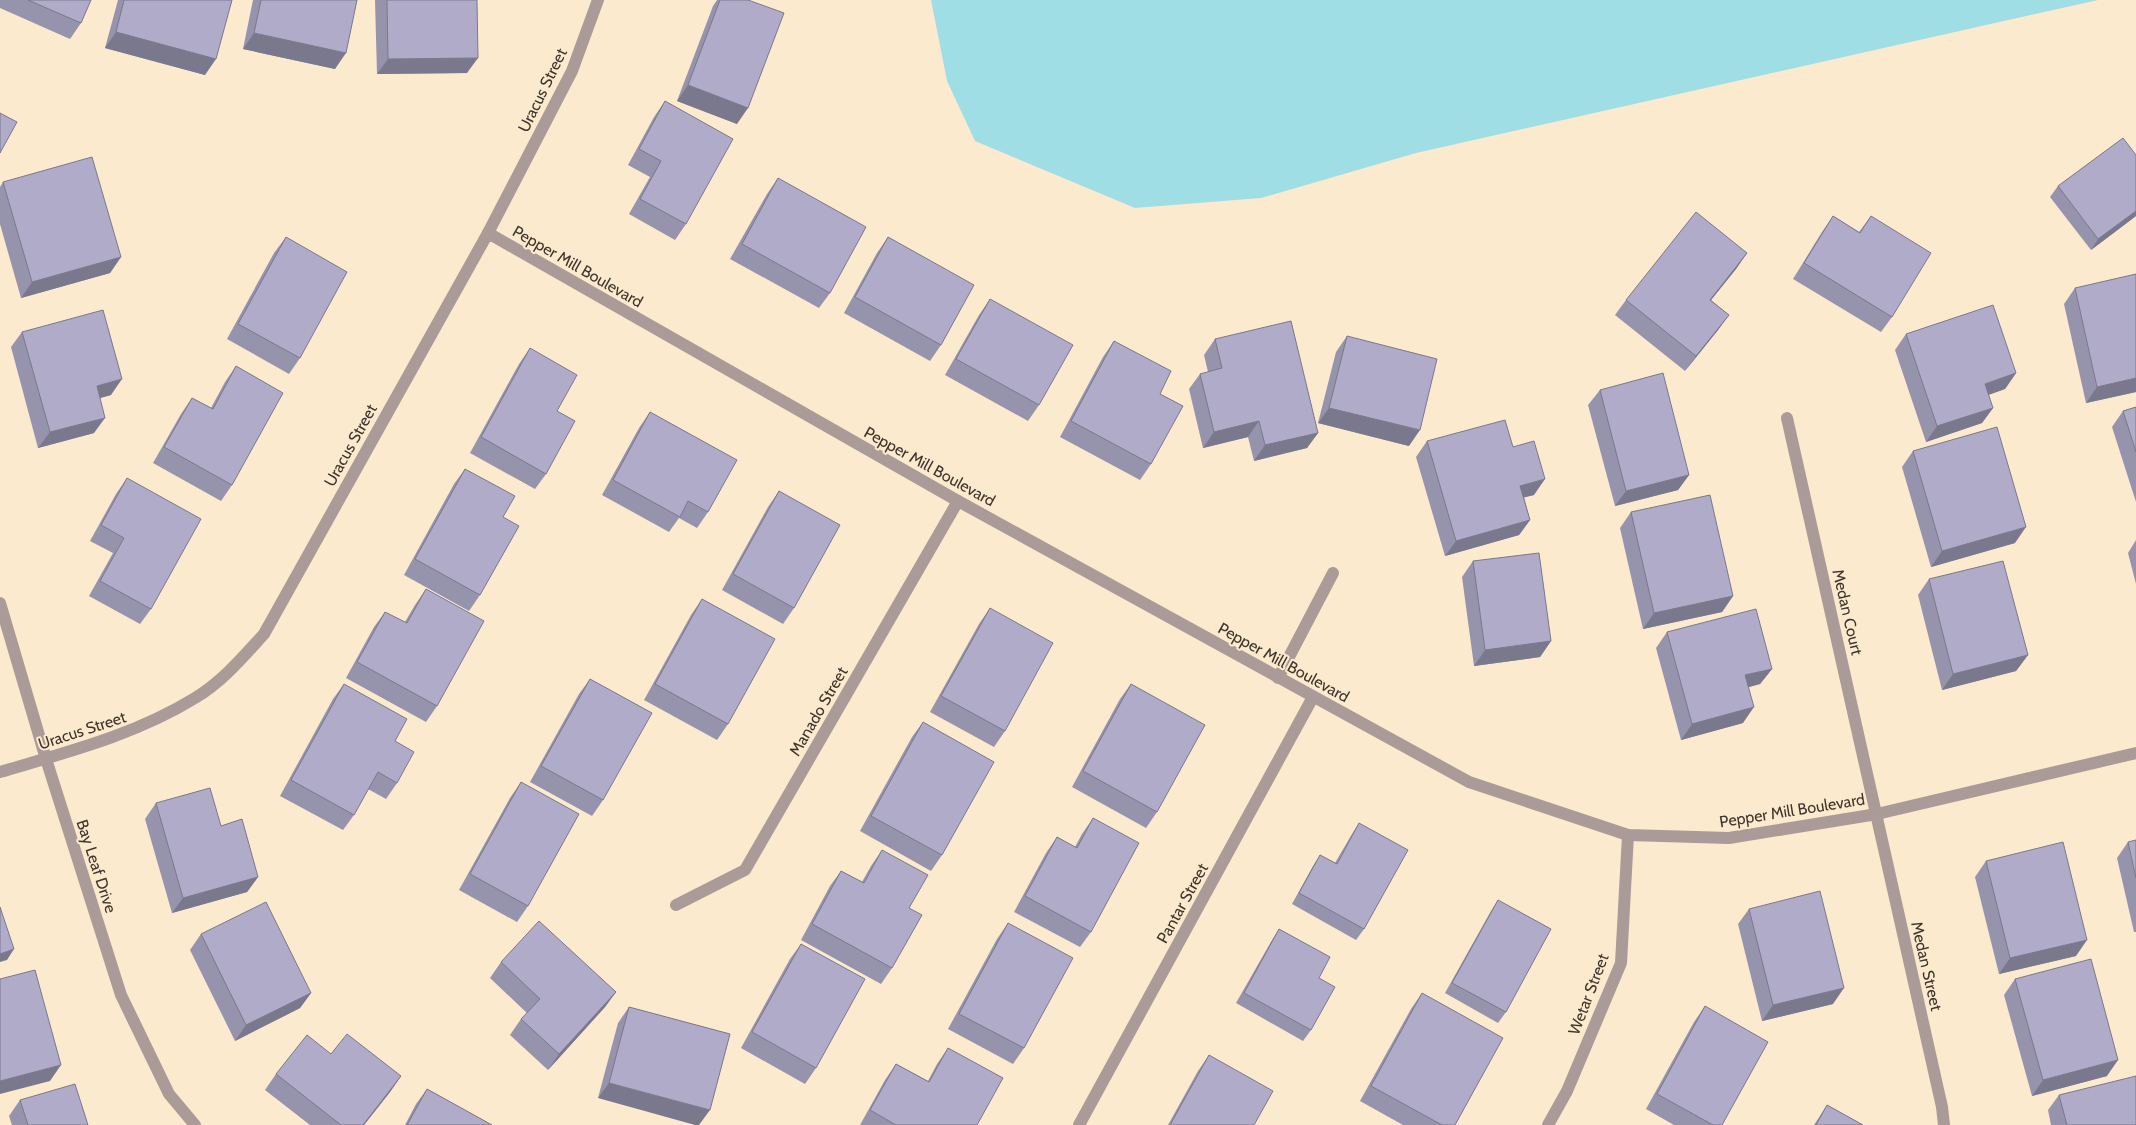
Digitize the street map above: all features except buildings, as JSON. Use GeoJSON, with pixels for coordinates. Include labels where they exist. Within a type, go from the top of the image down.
{"type":"FeatureCollection","features":[{"type":"Feature","properties":{"kind":"street","name":"Uracus Street"},"geometry":{"type":"LineString","coordinates":[[0,772],[140,728],[196,698],[231,670],[264,634],[488,234],[572,71],[598,0]]}},
{"type":"Feature","properties":{"kind":"street","name":"Pepper Mill Boulevard"},"geometry":{"type":"LineString","coordinates":[[488,234],[958,501],[1469,782],[1628,835],[1729,838],[1877,814],[2136,753]]}},
{"type":"Feature","properties":{"kind":"street","name":"Medan Court"},"geometry":{"type":"LineString","coordinates":[[1787,418],[1877,814]]}},
{"type":"Feature","properties":{"kind":"street","name":"Manado Street"},"geometry":{"type":"LineString","coordinates":[[676,905],[745,870],[958,501]]}},
{"type":"Feature","properties":{"kind":"street"},"geometry":{"type":"LineString","coordinates":[[1278,678],[1333,572]]}},
{"type":"Feature","properties":{"kind":"street","name":"Bay Leaf Drive"},"geometry":{"type":"LineString","coordinates":[[0,603],[46,759],[121,995],[169,1094],[195,1125]]}},
{"type":"Feature","properties":{"kind":"street","name":"Pantar Street"},"geometry":{"type":"LineString","coordinates":[[1079,1125],[1313,697]]}},
{"type":"Feature","properties":{"kind":"street","name":"Medan Street"},"geometry":{"type":"LineString","coordinates":[[1877,814],[1942,1107],[1944,1125]]}},
{"type":"Feature","properties":{"kind":"street","name":"Wetar Street"},"geometry":{"type":"LineString","coordinates":[[1548,1125],[1566,1091],[1621,962],[1628,835]]}},
{"type":"Feature","properties":{"kind":"water"},"geometry":{"type":"Polygon","coordinates":[[[931,0],[2098,0],[1416,153],[1261,198],[1135,208],[975,141],[947,81],[931,0]]]}}]}
